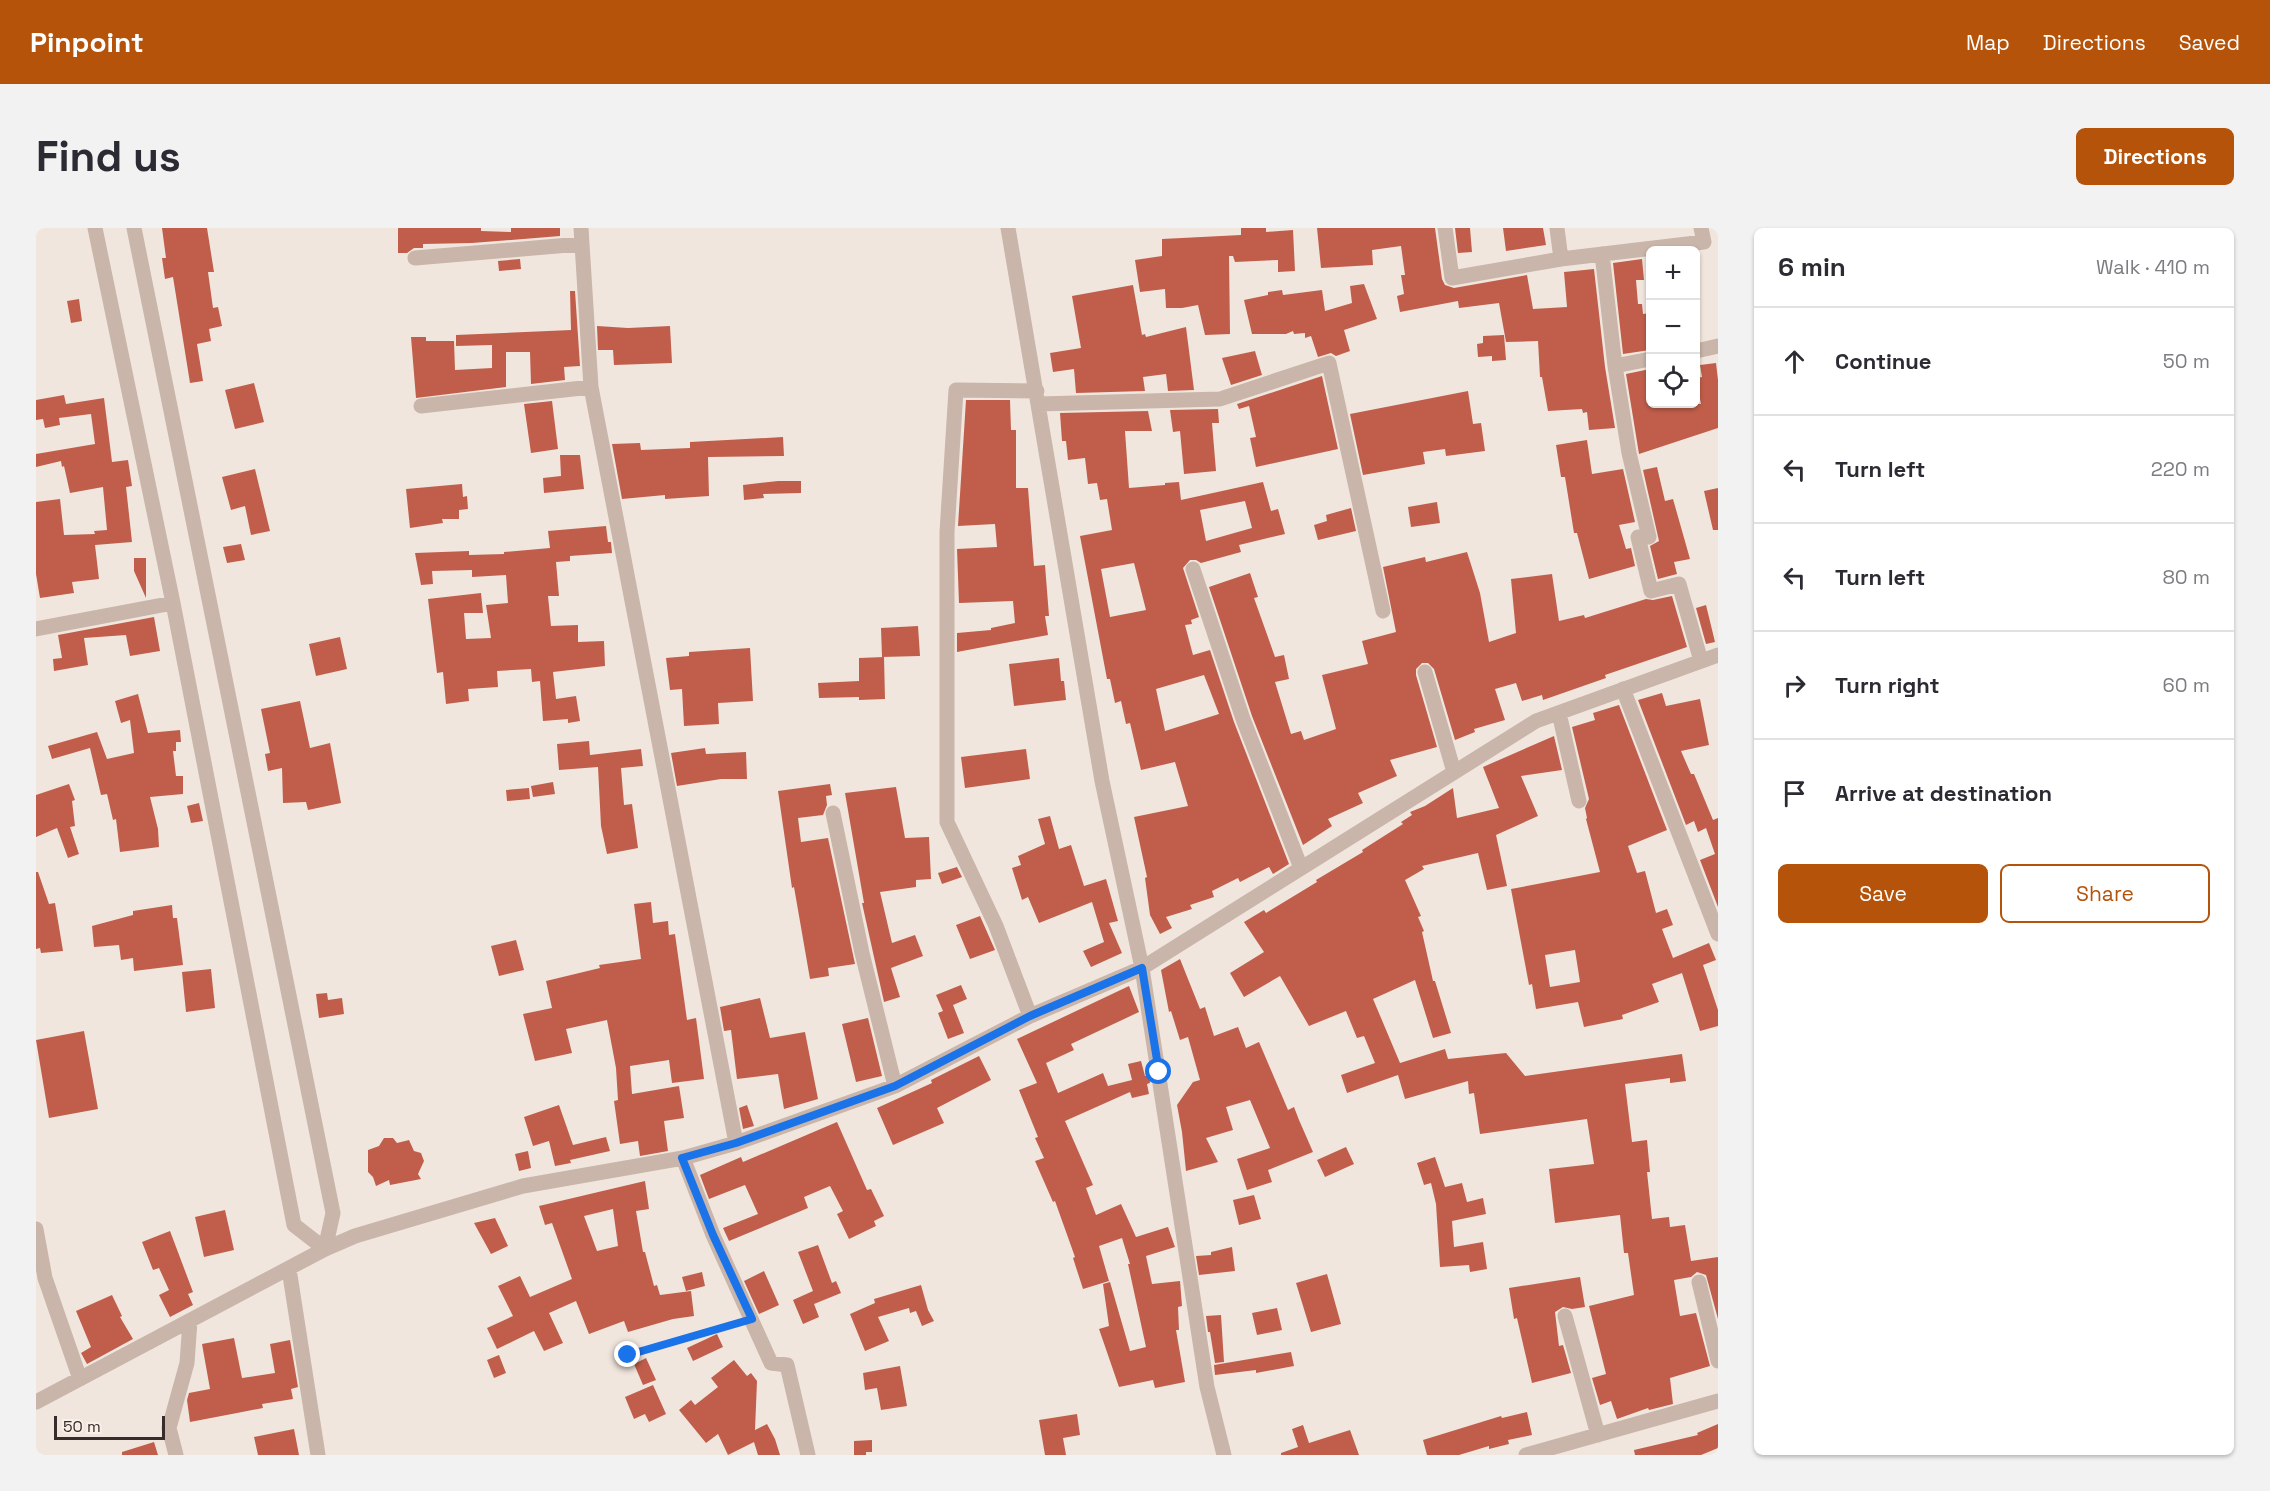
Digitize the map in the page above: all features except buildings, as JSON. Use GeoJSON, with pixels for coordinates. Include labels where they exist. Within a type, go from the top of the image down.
{"type":"FeatureCollection","features":[{"type":"Feature","properties":{"kind":"street"},"geometry":{"type":"LineString","coordinates":[[95,228],[173,603],[294,1225],[325,1249]]}},
{"type":"Feature","properties":{"kind":"street"},"geometry":{"type":"LineString","coordinates":[[134,228],[333,1213],[325,1249]]}},
{"type":"Feature","properties":{"kind":"street"},"geometry":{"type":"LineString","coordinates":[[581,228],[591,387],[736,1143]]}},
{"type":"Feature","properties":{"kind":"street"},"geometry":{"type":"LineString","coordinates":[[1008,228],[1102,781],[1142,968],[1207,1387],[1224,1455]]}},
{"type":"Feature","properties":{"kind":"street"},"geometry":{"type":"LineString","coordinates":[[1445,228],[1452,278],[1561,259],[1704,242],[1701,228]]}},
{"type":"Feature","properties":{"kind":"street"},"geometry":{"type":"LineString","coordinates":[[1557,228],[1561,259]]}},
{"type":"Feature","properties":{"kind":"street"},"geometry":{"type":"LineString","coordinates":[[415,258],[581,244]]}},
{"type":"Feature","properties":{"kind":"street"},"geometry":{"type":"LineString","coordinates":[[1602,254],[1615,366],[1629,453],[1649,537],[1638,537],[1651,591],[1679,584],[1701,661]]}},
{"type":"Feature","properties":{"kind":"street"},"geometry":{"type":"LineString","coordinates":[[1700,350],[1718,346]]}},
{"type":"Feature","properties":{"kind":"street"},"geometry":{"type":"LineString","coordinates":[[1615,366],[1646,360]]}},
{"type":"Feature","properties":{"kind":"street"},"geometry":{"type":"LineString","coordinates":[[1030,1016],[996,926],[947,822],[947,532],[956,390],[1038,397],[1220,399],[1329,363],[1383,611]]}},
{"type":"Feature","properties":{"kind":"street"},"geometry":{"type":"LineString","coordinates":[[422,406],[591,387]]}},
{"type":"Feature","properties":{"kind":"street"},"geometry":{"type":"LineString","coordinates":[[1193,569],[1243,719],[1301,868]]}},
{"type":"Feature","properties":{"kind":"street"},"geometry":{"type":"LineString","coordinates":[[36,629],[173,603]]}},
{"type":"Feature","properties":{"kind":"street"},"geometry":{"type":"LineString","coordinates":[[36,1402],[325,1249],[355,1236],[523,1186],[682,1158],[736,1143],[895,1086],[1030,1016],[1142,968],[1536,721],[1718,655]]}},
{"type":"Feature","properties":{"kind":"street"},"geometry":{"type":"LineString","coordinates":[[1425,672],[1454,772]]}},
{"type":"Feature","properties":{"kind":"street"},"geometry":{"type":"LineString","coordinates":[[1623,690],[1718,934]]}},
{"type":"Feature","properties":{"kind":"street"},"geometry":{"type":"LineString","coordinates":[[1559,713],[1579,801]]}},
{"type":"Feature","properties":{"kind":"street"},"geometry":{"type":"LineString","coordinates":[[833,813],[862,953],[895,1086]]}},
{"type":"Feature","properties":{"kind":"street"},"geometry":{"type":"LineString","coordinates":[[682,1158],[713,1235],[771,1363],[787,1365],[808,1455]]}},
{"type":"Feature","properties":{"kind":"street"},"geometry":{"type":"LineString","coordinates":[[36,1229],[45,1278],[80,1379]]}},
{"type":"Feature","properties":{"kind":"street"},"geometry":{"type":"LineString","coordinates":[[289,1269],[318,1455]]}},
{"type":"Feature","properties":{"kind":"street"},"geometry":{"type":"LineString","coordinates":[[1699,1282],[1718,1361]]}},
{"type":"Feature","properties":{"kind":"street"},"geometry":{"type":"LineString","coordinates":[[1565,1316],[1598,1435]]}},
{"type":"Feature","properties":{"kind":"street"},"geometry":{"type":"LineString","coordinates":[[176,1455],[169,1428],[187,1363],[189,1321]]}},
{"type":"Feature","properties":{"kind":"street"},"geometry":{"type":"LineString","coordinates":[[1526,1455],[1718,1401]]}},
{"type":"Feature","properties":{"kind":"path"},"geometry":{"type":"LineString","coordinates":[[628,1355],[752,1319]]}},
{"type":"Feature","properties":{"kind":"route"},"geometry":{"type":"LineString","coordinates":[[628,1355],[752,1319],[713,1235],[682,1158],[736,1143],[895,1086],[1030,1016],[1142,968],[1159,1072]]}}]}
